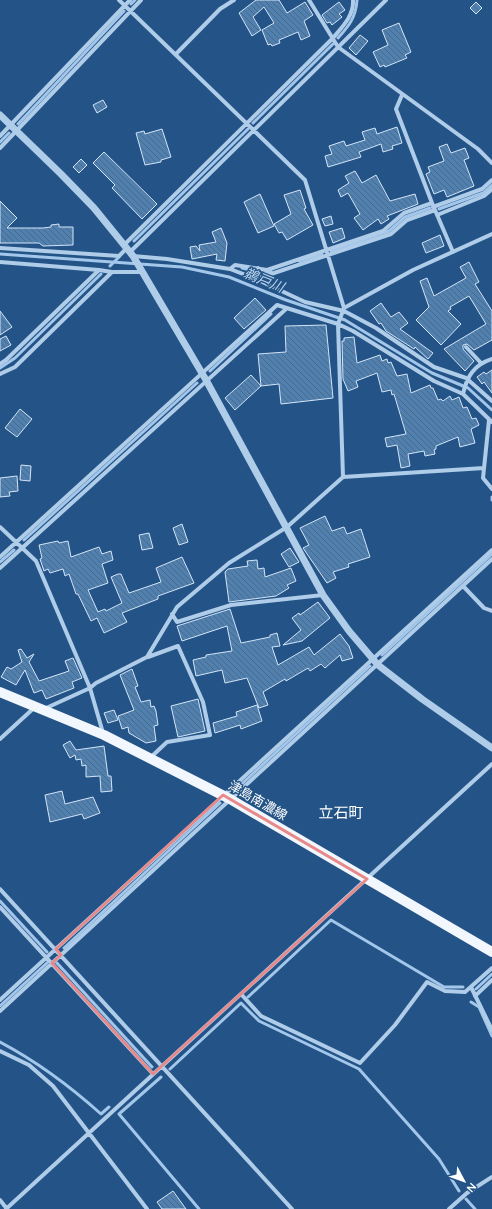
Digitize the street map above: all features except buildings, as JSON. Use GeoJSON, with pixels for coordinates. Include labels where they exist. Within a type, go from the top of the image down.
{"type":"FeatureCollection","features":[{"type":"Feature","properties":{"kind":"main road","name":"津島南濃線"},"geometry":{"type":"LineString","coordinates":[[0,692],[104,735],[227,797],[492,952]]}},
{"type":"Feature","properties":{"kind":"street"},"geometry":{"type":"LineString","coordinates":[[119,0],[248,123],[305,180],[329,255],[343,311],[338,323],[343,477]]}},
{"type":"Feature","properties":{"kind":"street"},"geometry":{"type":"LineString","coordinates":[[0,136],[130,0]]}},
{"type":"Feature","properties":{"kind":"street"},"geometry":{"type":"LineString","coordinates":[[0,148],[141,0]]}},
{"type":"Feature","properties":{"kind":"street"},"geometry":{"type":"LineString","coordinates":[[176,54],[220,9],[234,0]]}},
{"type":"Feature","properties":{"kind":"street"},"geometry":{"type":"LineString","coordinates":[[309,0],[338,47],[478,149],[492,163]]}},
{"type":"Feature","properties":{"kind":"street"},"geometry":{"type":"LineString","coordinates":[[130,252],[248,123],[333,38],[347,22],[352,12],[353,0]]}},
{"type":"Feature","properties":{"kind":"street"},"geometry":{"type":"LineString","coordinates":[[0,248],[119,256],[130,252],[386,0]]}},
{"type":"Feature","properties":{"kind":"street"},"geometry":{"type":"LineString","coordinates":[[402,95],[396,109],[434,209],[453,252]]}},
{"type":"Feature","properties":{"kind":"street"},"geometry":{"type":"LineString","coordinates":[[0,116],[62,174],[94,208],[130,252],[143,271],[206,380],[323,595],[349,631],[375,662],[422,699],[492,748]]}},
{"type":"Feature","properties":{"kind":"street"},"geometry":{"type":"LineString","coordinates":[[256,279],[391,234],[407,220],[482,189],[492,180]]}},
{"type":"Feature","properties":{"kind":"street"},"geometry":{"type":"LineString","coordinates":[[230,269],[235,265],[267,270],[326,248],[383,231],[404,213],[434,209],[484,196],[492,189]]}},
{"type":"Feature","properties":{"kind":"street"},"geometry":{"type":"LineString","coordinates":[[343,311],[413,270],[492,234]]}},
{"type":"Feature","properties":{"kind":"street"},"geometry":{"type":"LineString","coordinates":[[130,252],[230,269],[256,279],[305,302],[343,311],[376,328],[434,366],[466,380],[492,401]]}},
{"type":"Feature","properties":{"kind":"street"},"geometry":{"type":"LineString","coordinates":[[0,262],[112,272],[143,271]]}},
{"type":"Feature","properties":{"kind":"street"},"geometry":{"type":"LineString","coordinates":[[256,279],[258,268]]}},
{"type":"Feature","properties":{"kind":"street"},"geometry":{"type":"LineString","coordinates":[[0,364],[6,360],[99,270]]}},
{"type":"Feature","properties":{"kind":"street"},"geometry":{"type":"LineString","coordinates":[[0,374],[15,367],[112,272]]}},
{"type":"Feature","properties":{"kind":"street"},"geometry":{"type":"LineString","coordinates":[[0,557],[277,305],[286,309],[338,323],[434,380],[463,392],[490,421],[483,478],[492,489]]}},
{"type":"Feature","properties":{"kind":"street"},"geometry":{"type":"LineString","coordinates":[[0,568],[286,309]]}},
{"type":"Feature","properties":{"kind":"street"},"geometry":{"type":"LineString","coordinates":[[466,347],[481,363]]}},
{"type":"Feature","properties":{"kind":"street"},"geometry":{"type":"LineString","coordinates":[[463,392],[466,380],[481,363],[492,359]]}},
{"type":"Feature","properties":{"kind":"street"},"geometry":{"type":"LineString","coordinates":[[148,657],[177,607],[229,563],[287,527],[343,477],[484,468]]}},
{"type":"Feature","properties":{"kind":"street"},"geometry":{"type":"LineString","coordinates":[[0,527],[23,547],[36,561],[90,688],[104,735]]}},
{"type":"Feature","properties":{"kind":"street"},"geometry":{"type":"LineString","coordinates":[[0,1000],[375,662],[492,550]]}},
{"type":"Feature","properties":{"kind":"street"},"geometry":{"type":"LineString","coordinates":[[0,1011],[227,797],[375,662],[492,559]]}},
{"type":"Feature","properties":{"kind":"street"},"geometry":{"type":"LineString","coordinates":[[463,586],[484,608],[492,611]]}},
{"type":"Feature","properties":{"kind":"street"},"geometry":{"type":"LineString","coordinates":[[172,614],[176,622],[231,605],[323,595]]}},
{"type":"Feature","properties":{"kind":"street"},"geometry":{"type":"LineString","coordinates":[[0,739],[39,708],[90,688],[96,683],[148,657],[178,646],[203,702],[210,735],[167,742],[150,758]]}},
{"type":"Feature","properties":{"kind":"street"},"geometry":{"type":"LineString","coordinates":[[0,1200],[6,1209],[492,764]]}},
{"type":"Feature","properties":{"kind":"street"},"geometry":{"type":"LineString","coordinates":[[0,889],[292,1209]]}},
{"type":"Feature","properties":{"kind":"street"},"geometry":{"type":"LineString","coordinates":[[0,907],[153,1074]]}},
{"type":"Feature","properties":{"kind":"street"},"geometry":{"type":"LineString","coordinates":[[241,994],[261,1016],[360,1063],[395,1025],[427,982],[445,991],[465,992],[492,968]]}},
{"type":"Feature","properties":{"kind":"street"},"geometry":{"type":"LineString","coordinates":[[475,996],[492,980]]}},
{"type":"Feature","properties":{"kind":"street"},"geometry":{"type":"LineString","coordinates":[[471,987],[492,1030]]}},
{"type":"Feature","properties":{"kind":"street"},"geometry":{"type":"LineString","coordinates":[[0,1051],[29,1065],[53,1086],[147,1209]]}},
{"type":"Feature","properties":{"kind":"street"},"geometry":{"type":"LineString","coordinates":[[449,1209],[467,1192],[492,1177]]}},
{"type":"Feature","properties":{"kind":"highlighted area"},"geometry":{"type":"Polygon","coordinates":[[[223,795],[367,879],[153,1074],[52,963],[61,955],[56,949],[223,795]]]}},
{"type":"Feature","properties":{"kind":"waterway"},"geometry":{"type":"LineString","coordinates":[[131,4],[135,0]]}},
{"type":"Feature","properties":{"kind":"waterway"},"geometry":{"type":"LineString","coordinates":[[338,38],[351,21],[357,0]]}},
{"type":"Feature","properties":{"kind":"waterway"},"geometry":{"type":"LineString","coordinates":[[18,124],[124,11]]}},
{"type":"Feature","properties":{"kind":"waterway"},"geometry":{"type":"LineString","coordinates":[[253,123],[333,44]]}},
{"type":"Feature","properties":{"kind":"waterway"},"geometry":{"type":"LineString","coordinates":[[134,241],[248,129]]}},
{"type":"Feature","properties":{"kind":"waterway"},"geometry":{"type":"LineString","coordinates":[[0,142],[9,133]]}},
{"type":"Feature","properties":{"kind":"waterway"},"geometry":{"type":"LineString","coordinates":[[439,209],[483,193],[492,185]]}},
{"type":"Feature","properties":{"kind":"waterway"},"geometry":{"type":"LineString","coordinates":[[331,251],[389,231],[405,217],[430,208]]}},
{"type":"Feature","properties":{"kind":"waterway","name":"鵜戸川"},"geometry":{"type":"LineString","coordinates":[[0,254],[182,267],[229,277],[286,300],[345,320],[432,373],[468,388],[492,410]]}},
{"type":"Feature","properties":{"kind":"waterway"},"geometry":{"type":"LineString","coordinates":[[299,261],[322,254]]}},
{"type":"Feature","properties":{"kind":"waterway","name":"鵜戸川"},"geometry":{"type":"LineString","coordinates":[[110,266],[119,257]]}},
{"type":"Feature","properties":{"kind":"waterway"},"geometry":{"type":"LineString","coordinates":[[242,268],[251,270]]}},
{"type":"Feature","properties":{"kind":"waterway"},"geometry":{"type":"LineString","coordinates":[[264,273],[271,271]]}},
{"type":"Feature","properties":{"kind":"waterway"},"geometry":{"type":"LineString","coordinates":[[0,368],[15,358],[101,274]]}},
{"type":"Feature","properties":{"kind":"waterway"},"geometry":{"type":"LineString","coordinates":[[210,371],[271,314]]}},
{"type":"Feature","properties":{"kind":"waterway"},"geometry":{"type":"LineString","coordinates":[[24,540],[197,383]]}},
{"type":"Feature","properties":{"kind":"waterway"},"geometry":{"type":"LineString","coordinates":[[0,562],[14,550]]}},
{"type":"Feature","properties":{"kind":"waterway"},"geometry":{"type":"LineString","coordinates":[[382,655],[492,554]]}},
{"type":"Feature","properties":{"kind":"waterway"},"geometry":{"type":"LineString","coordinates":[[234,791],[370,666]]}},
{"type":"Feature","properties":{"kind":"waterway"},"geometry":{"type":"LineString","coordinates":[[64,948],[220,803]]}},
{"type":"Feature","properties":{"kind":"waterway"},"geometry":{"type":"LineString","coordinates":[[0,901],[47,952]]}},
{"type":"Feature","properties":{"kind":"waterway"},"geometry":{"type":"LineString","coordinates":[[248,997],[331,920],[444,987],[463,987]]}},
{"type":"Feature","properties":{"kind":"waterway"},"geometry":{"type":"LineString","coordinates":[[0,1006],[48,962]]}},
{"type":"Feature","properties":{"kind":"waterway"},"geometry":{"type":"LineString","coordinates":[[57,963],[152,1067]]}},
{"type":"Feature","properties":{"kind":"waterway"},"geometry":{"type":"LineString","coordinates":[[476,989],[492,974]]}},
{"type":"Feature","properties":{"kind":"waterway"},"geometry":{"type":"LineString","coordinates":[[471,1002],[479,1007],[492,1036]]}},
{"type":"Feature","properties":{"kind":"waterway"},"geometry":{"type":"LineString","coordinates":[[170,1069],[241,1003],[259,1021],[359,1069],[439,1159],[459,1191]]}},
{"type":"Feature","properties":{"kind":"waterway"},"geometry":{"type":"LineString","coordinates":[[0,1042],[27,1057],[53,1075],[101,1114],[109,1107]]}},
{"type":"Feature","properties":{"kind":"waterway"},"geometry":{"type":"LineString","coordinates":[[161,1077],[119,1114],[199,1209]]}},
{"type":"Feature","properties":{"kind":"waterway"},"geometry":{"type":"LineString","coordinates":[[466,1199],[475,1209]]}},
{"type":"Feature","properties":{"kind":"district","name":"立石町"},"geometry":{"type":"Point","coordinates":[341,812]}}]}
